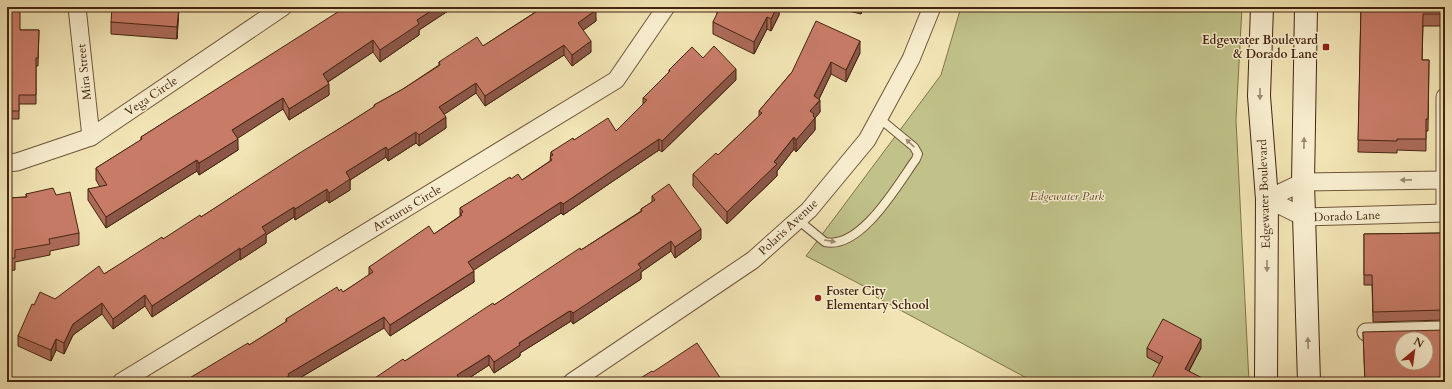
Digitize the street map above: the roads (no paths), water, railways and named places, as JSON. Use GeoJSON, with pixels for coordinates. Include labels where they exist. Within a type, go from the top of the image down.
{"type":"FeatureCollection","features":[{"type":"Feature","properties":{"kind":"main road","name":"Edgewater Boulevard"},"geometry":{"type":"LineString","coordinates":[[1262,7],[1260,96],[1267,200],[1266,382]]}},
{"type":"Feature","properties":{"kind":"main road"},"geometry":{"type":"LineString","coordinates":[[1306,7],[1303,182],[1309,382]]}},
{"type":"Feature","properties":{"kind":"street","name":"Mira Street"},"geometry":{"type":"LineString","coordinates":[[78,7],[91,137]]}},
{"type":"Feature","properties":{"kind":"street","name":"Vega Circle"},"geometry":{"type":"LineString","coordinates":[[7,163],[17,162],[91,137],[283,7]]}},
{"type":"Feature","properties":{"kind":"street","name":"Arcturus Circle"},"geometry":{"type":"LineString","coordinates":[[121,382],[616,80],[666,7]]}},
{"type":"Feature","properties":{"kind":"street","name":"Polaris Avenue"},"geometry":{"type":"LineString","coordinates":[[572,382],[753,260],[809,210],[867,140],[911,59],[932,7]]}},
{"type":"Feature","properties":{"kind":"street"},"geometry":{"type":"LineString","coordinates":[[1445,97],[1445,213]]}},
{"type":"Feature","properties":{"kind":"street"},"geometry":{"type":"LineString","coordinates":[[1267,200],[1303,182],[1445,180]]}},
{"type":"Feature","properties":{"kind":"street","name":"Dorado Lane"},"geometry":{"type":"LineString","coordinates":[[1267,200],[1304,217],[1445,213]]}},
{"type":"Feature","properties":{"kind":"street"},"geometry":{"type":"LineString","coordinates":[[1366,332],[1445,330]]}},
{"type":"Feature","properties":{"kind":"lane"},"geometry":{"type":"LineString","coordinates":[[798,220],[825,242],[830,243],[849,238],[858,233],[870,222],[912,165],[918,154],[914,147],[906,139],[879,118]]}},
{"type":"Feature","properties":{"kind":"place","name":"Edgewater Boulevard & Dorado Lane"},"geometry":{"type":"Point","coordinates":[1326,47]}},
{"type":"Feature","properties":{"kind":"place","name":"Foster City Elementary School"},"geometry":{"type":"Point","coordinates":[818,298]}},
{"type":"Feature","properties":{"kind":"park label","name":"Edgewater Park"},"geometry":{"type":"Point","coordinates":[1067,196]}}]}
